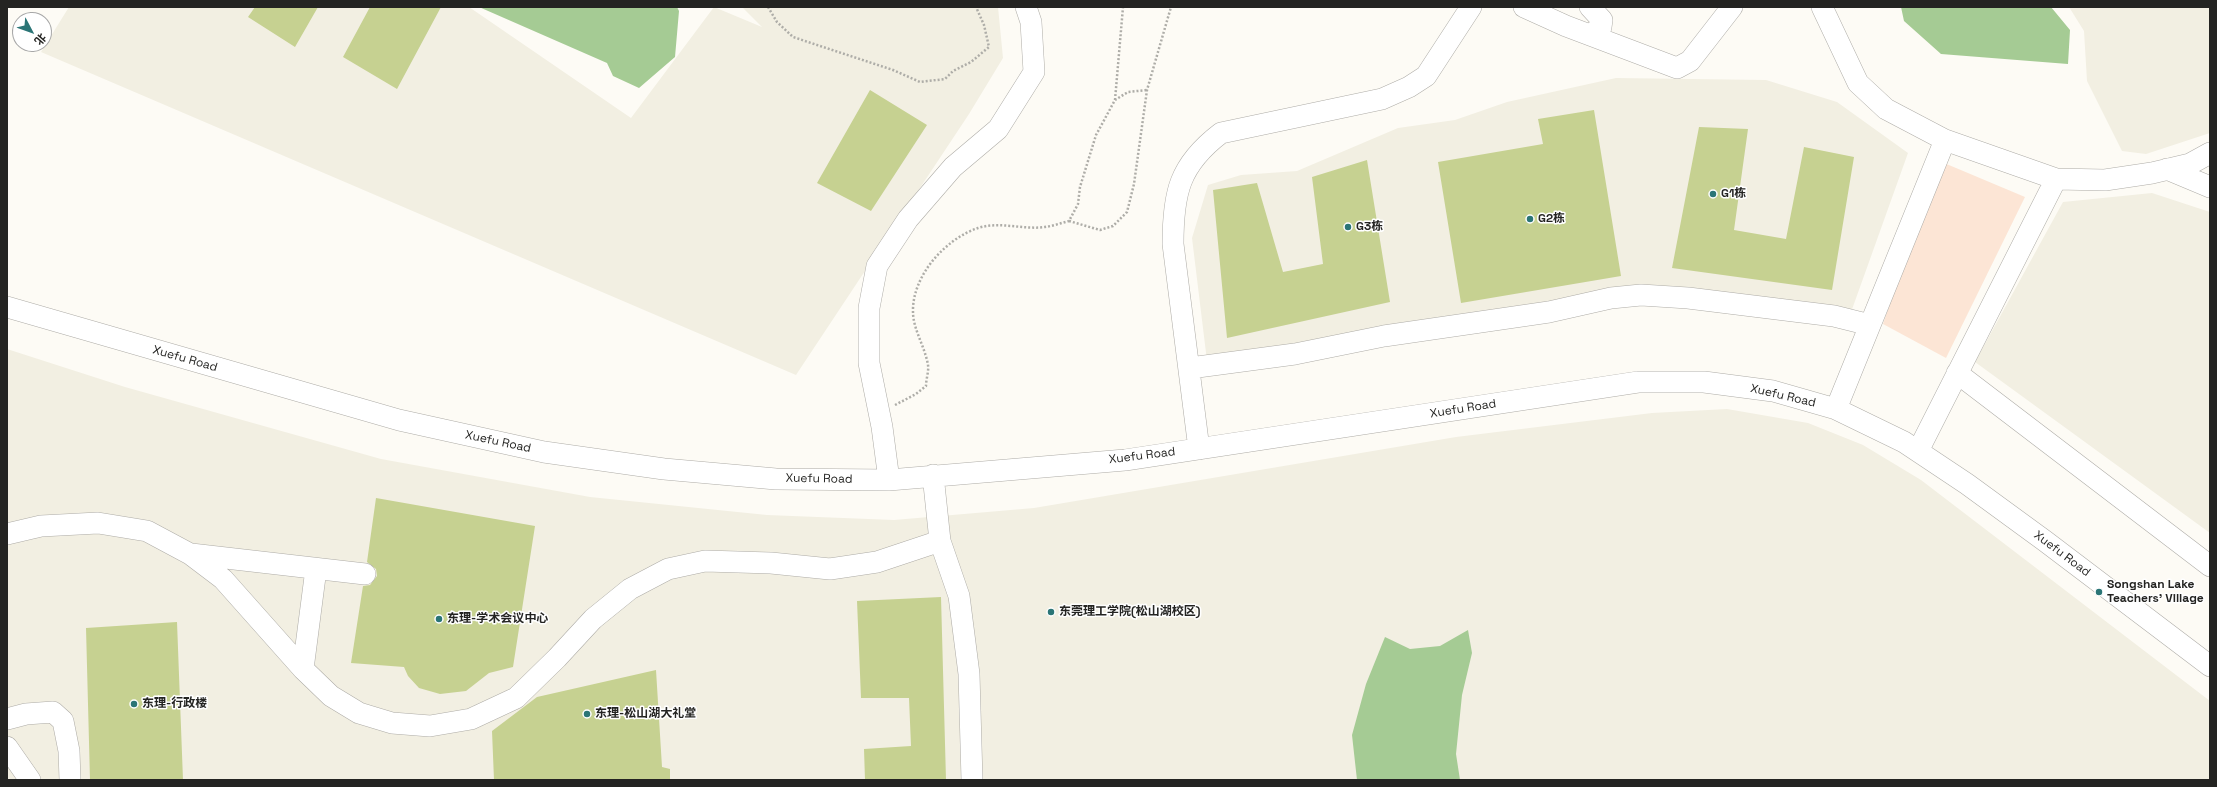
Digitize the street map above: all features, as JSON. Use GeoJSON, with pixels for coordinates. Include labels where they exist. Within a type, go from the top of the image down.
{"type":"FeatureCollection","features":[{"type":"Feature","properties":{"kind":"street"},"geometry":{"type":"LineString","coordinates":[[889,480],[879,413],[869,363],[869,308],[877,266],[908,219],[952,167],[998,129],[1034,72],[1031,22],[1026,7]]}},
{"type":"Feature","properties":{"kind":"street"},"geometry":{"type":"LineString","coordinates":[[1199,449],[1190,368],[1173,244],[1173,224],[1178,192],[1189,162],[1205,145],[1221,133],[1382,99],[1409,87],[1426,76],[1471,7]]}},
{"type":"Feature","properties":{"kind":"street"},"geometry":{"type":"LineString","coordinates":[[1524,7],[1566,26],[1594,20],[1622,47],[1677,68],[1690,61],[1732,7]]}},
{"type":"Feature","properties":{"kind":"street"},"geometry":{"type":"LineString","coordinates":[[1822,7],[1858,83],[1886,109],[1945,140],[2056,179],[2105,180],[2190,164],[2210,154]]}},
{"type":"Feature","properties":{"kind":"street"},"geometry":{"type":"LineString","coordinates":[[1836,409],[1945,140]]}},
{"type":"Feature","properties":{"kind":"street"},"geometry":{"type":"LineString","coordinates":[[2168,169],[2210,187]]}},
{"type":"Feature","properties":{"kind":"street"},"geometry":{"type":"LineString","coordinates":[[1918,451],[2056,179]]}},
{"type":"Feature","properties":{"kind":"street"},"geometry":{"type":"LineString","coordinates":[[1190,368],[1295,354],[1384,336],[1549,312],[1611,298],[1641,295],[1688,298],[1834,316],[1870,325]]}},
{"type":"Feature","properties":{"kind":"street","name":"Xuefu Road"},"geometry":{"type":"LineString","coordinates":[[7,307],[399,420],[544,452],[664,469],[769,478],[889,480],[1125,460],[1638,382],[1704,382],[1765,390],[1836,409],[1904,442],[2045,541],[2210,666]]}},
{"type":"Feature","properties":{"kind":"street"},"geometry":{"type":"LineString","coordinates":[[1957,373],[2210,566]]}},
{"type":"Feature","properties":{"kind":"street"},"geometry":{"type":"LineString","coordinates":[[933,476],[940,541],[959,596],[969,674],[972,780]]}},
{"type":"Feature","properties":{"kind":"street"},"geometry":{"type":"LineString","coordinates":[[7,534],[41,526],[98,523],[147,531],[190,554],[223,579],[303,669],[331,696],[366,715],[392,723],[430,726],[471,719],[516,698],[558,658],[593,619],[630,589],[668,569],[705,561],[771,564],[830,569],[877,562],[940,541]]}},
{"type":"Feature","properties":{"kind":"street"},"geometry":{"type":"LineString","coordinates":[[190,554],[365,574]]}},
{"type":"Feature","properties":{"kind":"street"},"geometry":{"type":"LineString","coordinates":[[303,669],[316,569]]}},
{"type":"Feature","properties":{"kind":"street"},"geometry":{"type":"LineString","coordinates":[[7,719],[26,714],[53,712],[63,721],[69,751],[70,780]]}},
{"type":"Feature","properties":{"kind":"street"},"geometry":{"type":"LineString","coordinates":[[7,747],[30,780]]}},
{"type":"Feature","properties":{"kind":"path"},"geometry":{"type":"LineString","coordinates":[[768,7],[777,22],[793,37],[894,70],[920,82],[945,79],[953,71],[971,62],[989,47],[984,25],[976,7]]}},
{"type":"Feature","properties":{"kind":"path"},"geometry":{"type":"LineString","coordinates":[[1069,221],[1078,204],[1080,187],[1096,135],[1116,100],[1123,7]]}},
{"type":"Feature","properties":{"kind":"path"},"geometry":{"type":"LineString","coordinates":[[879,413],[916,394],[926,386],[928,366],[913,313],[914,295],[920,278],[934,259],[954,241],[978,228],[1008,225],[1044,227],[1069,221],[1100,230],[1113,226],[1127,212],[1134,184],[1147,90],[1171,7]]}},
{"type":"Feature","properties":{"kind":"path"},"geometry":{"type":"LineString","coordinates":[[1116,100],[1128,92],[1147,90]]}},
{"type":"Feature","properties":{"kind":"shaded area"},"geometry":{"type":"Polygon","coordinates":[[[69,7],[469,7],[631,118],[714,7],[762,27],[742,7],[998,7],[1003,58],[969,114],[796,375],[41,52],[52,52],[52,34],[69,7]]]}},
{"type":"Feature","properties":{"kind":"shaded area"},"geometry":{"type":"Polygon","coordinates":[[[479,7],[677,7],[679,11],[675,57],[639,88],[613,76],[607,63],[479,7]]]}},
{"type":"Feature","properties":{"kind":"shaded area"},"geometry":{"type":"Polygon","coordinates":[[[1901,7],[2051,7],[2070,30],[2068,64],[1941,54],[1904,21],[1901,7]]]}},
{"type":"Feature","properties":{"kind":"shaded area"},"geometry":{"type":"Polygon","coordinates":[[[2069,7],[2210,7],[2210,133],[2146,154],[2122,151],[2087,81],[2084,31],[2069,7]]]}},
{"type":"Feature","properties":{"kind":"shaded area"},"geometry":{"type":"Polygon","coordinates":[[[1616,78],[1766,80],[1837,102],[1908,153],[1850,315],[1591,300],[1207,361],[1192,238],[1208,185],[1241,175],[1297,171],[1398,128],[1455,120],[1507,102],[1616,78]]]}},
{"type":"Feature","properties":{"kind":"shaded area"},"geometry":{"type":"Polygon","coordinates":[[[1937,160],[2025,197],[1946,358],[1883,324],[1937,160]]]}},
{"type":"Feature","properties":{"kind":"shaded area"},"geometry":{"type":"Polygon","coordinates":[[[2152,193],[2210,212],[2210,533],[1975,362],[2063,202],[2152,193]]]}},
{"type":"Feature","properties":{"kind":"shaded area","name":"东莞理工学院(松山湖校区)"},"geometry":{"type":"Polygon","coordinates":[[[7,349],[125,387],[381,459],[590,497],[767,515],[894,520],[1034,508],[1456,437],[1652,413],[1727,409],[1808,423],[1863,445],[1921,480],[2210,701],[2210,780],[7,780],[7,349]]]}},
{"type":"Feature","properties":{"kind":"shaded area"},"geometry":{"type":"Polygon","coordinates":[[[1468,630],[1472,653],[1462,695],[1456,754],[1460,780],[1357,780],[1352,735],[1366,684],[1385,637],[1410,649],[1440,646],[1468,630]]]}},
{"type":"Feature","properties":{"kind":"building"},"geometry":{"type":"Polygon","coordinates":[[[255,7],[318,7],[295,47],[248,17],[255,7]]]}},
{"type":"Feature","properties":{"kind":"building"},"geometry":{"type":"Polygon","coordinates":[[[370,7],[441,7],[397,89],[343,57],[370,7]]]}},
{"type":"Feature","properties":{"kind":"building"},"geometry":{"type":"Polygon","coordinates":[[[870,90],[927,125],[871,211],[817,183],[870,90]]]}},
{"type":"Feature","properties":{"kind":"building","name":"G2栋"},"geometry":{"type":"Polygon","coordinates":[[[1594,110],[1621,276],[1461,303],[1438,162],[1543,144],[1538,119],[1594,110]]]}},
{"type":"Feature","properties":{"kind":"building","name":"G1栋"},"geometry":{"type":"Polygon","coordinates":[[[1699,127],[1748,129],[1734,230],[1786,239],[1804,147],[1854,157],[1832,290],[1672,268],[1699,127]]]}},
{"type":"Feature","properties":{"kind":"building","name":"G3栋"},"geometry":{"type":"Polygon","coordinates":[[[1367,160],[1390,302],[1227,338],[1213,190],[1257,183],[1283,272],[1323,264],[1312,177],[1367,160]]]}},
{"type":"Feature","properties":{"kind":"building","name":"东理-学术会议中心"},"geometry":{"type":"Polygon","coordinates":[[[376,498],[535,526],[513,667],[489,673],[466,691],[440,694],[419,688],[408,676],[404,667],[351,663],[363,586],[370,585],[377,576],[376,569],[367,562],[376,498]]]}},
{"type":"Feature","properties":{"kind":"building"},"geometry":{"type":"Polygon","coordinates":[[[941,597],[946,780],[865,780],[864,749],[911,746],[909,698],[861,698],[857,601],[941,597]]]}},
{"type":"Feature","properties":{"kind":"building","name":"东理-行政楼"},"geometry":{"type":"Polygon","coordinates":[[[177,622],[183,780],[90,780],[86,628],[177,622]]]}},
{"type":"Feature","properties":{"kind":"building","name":"东理-松山湖大礼堂"},"geometry":{"type":"Polygon","coordinates":[[[656,670],[662,767],[670,769],[670,780],[494,780],[492,731],[537,697],[656,670]]]}},
{"type":"Feature","properties":{"kind":"place","name":"G1栋"},"geometry":{"type":"Point","coordinates":[1713,194]}},
{"type":"Feature","properties":{"kind":"place","name":"G2栋"},"geometry":{"type":"Point","coordinates":[1530,219]}},
{"type":"Feature","properties":{"kind":"place","name":"G3栋"},"geometry":{"type":"Point","coordinates":[1348,227]}},
{"type":"Feature","properties":{"kind":"place","name":"Songshan Lake Teachers' Village"},"geometry":{"type":"Point","coordinates":[2099,592]}},
{"type":"Feature","properties":{"kind":"place","name":"东莞理工学院(松山湖校区)"},"geometry":{"type":"Point","coordinates":[1051,612]}},
{"type":"Feature","properties":{"kind":"place","name":"东理-学术会议中心"},"geometry":{"type":"Point","coordinates":[439,619]}},
{"type":"Feature","properties":{"kind":"place","name":"东理-行政楼"},"geometry":{"type":"Point","coordinates":[134,704]}},
{"type":"Feature","properties":{"kind":"place","name":"东理-松山湖大礼堂"},"geometry":{"type":"Point","coordinates":[587,714]}}]}
